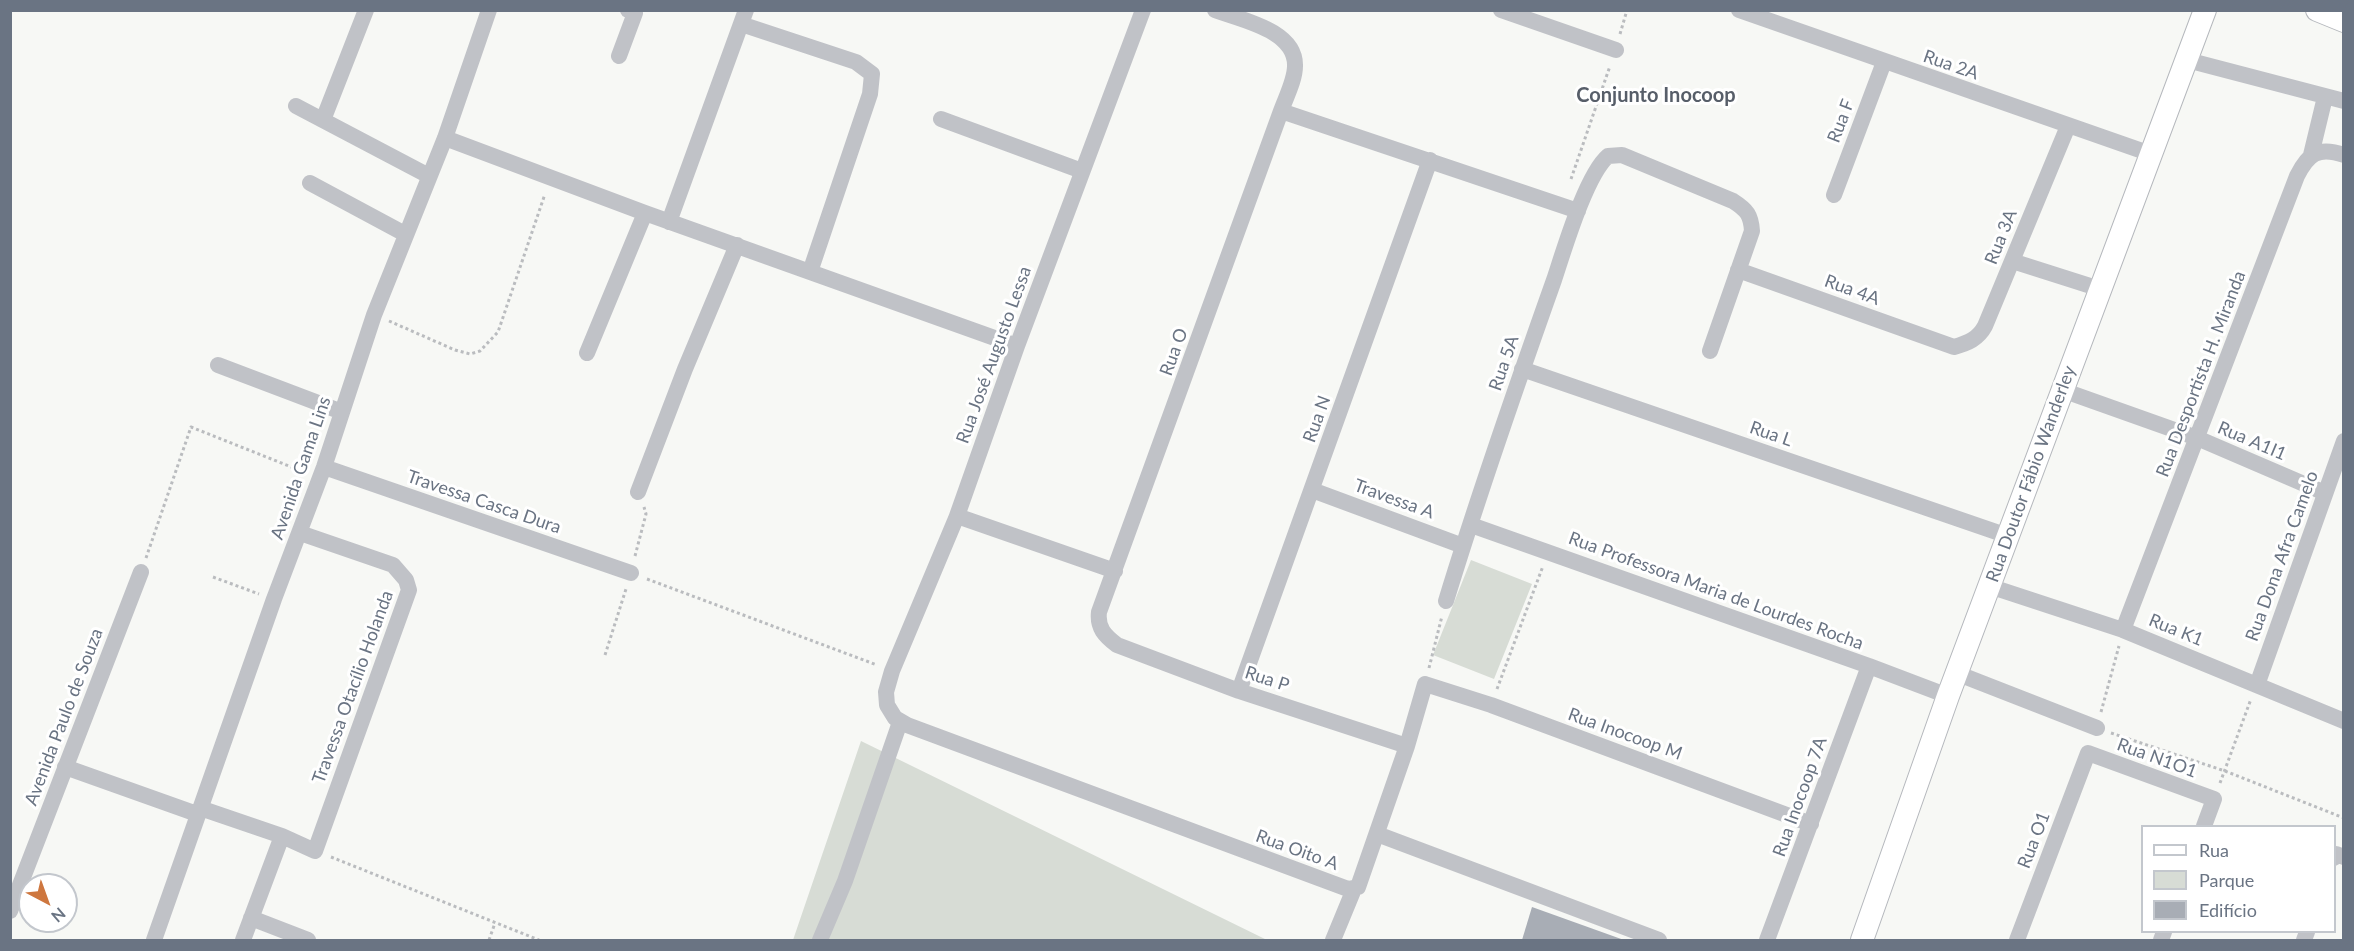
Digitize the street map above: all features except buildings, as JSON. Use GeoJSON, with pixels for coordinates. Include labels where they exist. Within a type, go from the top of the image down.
{"type":"FeatureCollection","features":[{"type":"Feature","properties":{"kind":"street"},"geometry":{"type":"LineString","coordinates":[[323,120],[366,10]]}},
{"type":"Feature","properties":{"kind":"street","name":"Avenida Gama Lins"},"geometry":{"type":"LineString","coordinates":[[154,940],[274,599],[322,472],[374,315],[445,138],[489,10]]}},
{"type":"Feature","properties":{"kind":"street"},"geometry":{"type":"LineString","coordinates":[[619,56],[635,13],[628,10]]}},
{"type":"Feature","properties":{"kind":"street","name":"Rua José Augusto Lessa"},"geometry":{"type":"LineString","coordinates":[[895,717],[887,705],[886,692],[892,671],[957,516],[1017,346],[1143,10]]}},
{"type":"Feature","properties":{"kind":"street","name":"Rua O"},"geometry":{"type":"LineString","coordinates":[[1117,645],[1106,636],[1098,621],[1100,612],[1295,67],[1294,57],[1284,38],[1215,10]]}},
{"type":"Feature","properties":{"kind":"street"},"geometry":{"type":"LineString","coordinates":[[1501,10],[1518,14],[1616,50]]}},
{"type":"Feature","properties":{"kind":"street","name":"Rua 2A"},"geometry":{"type":"LineString","coordinates":[[1739,10],[2151,154]]}},
{"type":"Feature","properties":{"kind":"street","name":"Rua Doutor Fábio Wanderley"},"geometry":{"type":"LineString","coordinates":[[1862,940],[1956,673],[2205,10]]}},
{"type":"Feature","properties":{"kind":"street"},"geometry":{"type":"LineString","coordinates":[[2317,10],[2343,21]]}},
{"type":"Feature","properties":{"kind":"street"},"geometry":{"type":"LineString","coordinates":[[669,222],[744,17],[856,62],[872,74],[870,94],[810,272]]}},
{"type":"Feature","properties":{"kind":"street"},"geometry":{"type":"LineString","coordinates":[[2187,60],[2343,101]]}},
{"type":"Feature","properties":{"kind":"street","name":"Rua F"},"geometry":{"type":"LineString","coordinates":[[1834,195],[1884,62]]}},
{"type":"Feature","properties":{"kind":"street","name":"Rua Desportista H. Miranda"},"geometry":{"type":"LineString","coordinates":[[2123,630],[2297,176],[2311,155],[2325,97]]}},
{"type":"Feature","properties":{"kind":"street"},"geometry":{"type":"LineString","coordinates":[[296,106],[429,176]]}},
{"type":"Feature","properties":{"kind":"street"},"geometry":{"type":"LineString","coordinates":[[1281,111],[1570,209]]}},
{"type":"Feature","properties":{"kind":"street"},"geometry":{"type":"LineString","coordinates":[[941,119],[1082,171]]}},
{"type":"Feature","properties":{"kind":"street","name":"Rua 3A"},"geometry":{"type":"LineString","coordinates":[[1954,347],[1971,342],[1980,334],[2068,126]]}},
{"type":"Feature","properties":{"kind":"street"},"geometry":{"type":"LineString","coordinates":[[445,138],[669,222],[1017,346]]}},
{"type":"Feature","properties":{"kind":"street"},"geometry":{"type":"LineString","coordinates":[[2311,155],[2338,153]]}},
{"type":"Feature","properties":{"kind":"street","name":"Rua 5A"},"geometry":{"type":"LineString","coordinates":[[1446,601],[1522,369],[1570,209],[1602,161],[1608,156],[1622,155],[1745,208],[1751,216],[1752,231],[1738,270]]}},
{"type":"Feature","properties":{"kind":"street","name":"Rua N"},"geometry":{"type":"LineString","coordinates":[[1239,691],[1430,160]]}},
{"type":"Feature","properties":{"kind":"street"},"geometry":{"type":"LineString","coordinates":[[310,183],[405,234]]}},
{"type":"Feature","properties":{"kind":"street"},"geometry":{"type":"LineString","coordinates":[[587,353],[645,213]]}},
{"type":"Feature","properties":{"kind":"street"},"geometry":{"type":"LineString","coordinates":[[638,492],[685,369],[737,245]]}},
{"type":"Feature","properties":{"kind":"street"},"geometry":{"type":"LineString","coordinates":[[2012,261],[2100,289]]}},
{"type":"Feature","properties":{"kind":"street"},"geometry":{"type":"LineString","coordinates":[[1710,351],[1738,270]]}},
{"type":"Feature","properties":{"kind":"street","name":"Rua 4A"},"geometry":{"type":"LineString","coordinates":[[1738,270],[1954,347]]}},
{"type":"Feature","properties":{"kind":"street"},"geometry":{"type":"LineString","coordinates":[[218,365],[342,412]]}},
{"type":"Feature","properties":{"kind":"street","name":"Rua L"},"geometry":{"type":"LineString","coordinates":[[1522,369],[2008,536]]}},
{"type":"Feature","properties":{"kind":"street","name":"Rua A1I1"},"geometry":{"type":"LineString","coordinates":[[2062,390],[2197,438],[2325,493]]}},
{"type":"Feature","properties":{"kind":"street","name":"Rua Dona Afra Camelo"},"geometry":{"type":"LineString","coordinates":[[2257,685],[2343,441]]}},
{"type":"Feature","properties":{"kind":"street","name":"Travessa Casca Dura"},"geometry":{"type":"LineString","coordinates":[[322,472],[631,573]]}},
{"type":"Feature","properties":{"kind":"street","name":"Travessa A"},"geometry":{"type":"LineString","coordinates":[[1312,490],[1463,546]]}},
{"type":"Feature","properties":{"kind":"street"},"geometry":{"type":"LineString","coordinates":[[957,516],[1115,571]]}},
{"type":"Feature","properties":{"kind":"street","name":"Rua Professora Maria de Lourdes Rocha"},"geometry":{"type":"LineString","coordinates":[[1471,525],[1549,551],[1948,696]]}},
{"type":"Feature","properties":{"kind":"street","name":"Travessa Otacílio Holanda"},"geometry":{"type":"LineString","coordinates":[[300,533],[393,565],[406,580],[409,590],[315,851]]}},
{"type":"Feature","properties":{"kind":"street","name":"Avenida Paulo de Souza"},"geometry":{"type":"LineString","coordinates":[[10,911],[141,572]]}},
{"type":"Feature","properties":{"kind":"street","name":"Rua K1"},"geometry":{"type":"LineString","coordinates":[[1989,586],[2123,630],[2343,721]]}},
{"type":"Feature","properties":{"kind":"street","name":"Rua P"},"geometry":{"type":"LineString","coordinates":[[1117,645],[1239,691],[1407,746]]}},
{"type":"Feature","properties":{"kind":"street","name":"Rua Inocoop 7A"},"geometry":{"type":"LineString","coordinates":[[1767,940],[1869,666]]}},
{"type":"Feature","properties":{"kind":"street"},"geometry":{"type":"LineString","coordinates":[[1956,673],[2097,728]]}},
{"type":"Feature","properties":{"kind":"street"},"geometry":{"type":"LineString","coordinates":[[1407,746],[1425,684]]}},
{"type":"Feature","properties":{"kind":"street","name":"Rua Inocoop M"},"geometry":{"type":"LineString","coordinates":[[1425,684],[1491,705],[1811,824]]}},
{"type":"Feature","properties":{"kind":"street"},"geometry":{"type":"LineString","coordinates":[[820,940],[845,881],[895,717]]}},
{"type":"Feature","properties":{"kind":"street","name":"Rua Oito A"},"geometry":{"type":"LineString","coordinates":[[895,717],[1348,890],[1358,887],[1407,746]]}},
{"type":"Feature","properties":{"kind":"street","name":"Rua N1O1"},"geometry":{"type":"LineString","coordinates":[[2088,753],[2214,799]]}},
{"type":"Feature","properties":{"kind":"street","name":"Rua O1"},"geometry":{"type":"LineString","coordinates":[[2017,940],[2088,753]]}},
{"type":"Feature","properties":{"kind":"street"},"geometry":{"type":"LineString","coordinates":[[64,767],[282,836],[315,851]]}},
{"type":"Feature","properties":{"kind":"street"},"geometry":{"type":"LineString","coordinates":[[2204,825],[2214,799]]}},
{"type":"Feature","properties":{"kind":"street"},"geometry":{"type":"LineString","coordinates":[[1377,834],[1659,940]]}},
{"type":"Feature","properties":{"kind":"street"},"geometry":{"type":"LineString","coordinates":[[243,940],[282,836]]}},
{"type":"Feature","properties":{"kind":"street"},"geometry":{"type":"LineString","coordinates":[[1333,940],[1354,889]]}},
{"type":"Feature","properties":{"kind":"street"},"geometry":{"type":"LineString","coordinates":[[251,918],[308,940]]}},
{"type":"Feature","properties":{"kind":"path"},"geometry":{"type":"LineString","coordinates":[[1570,209],[1627,10]]}},
{"type":"Feature","properties":{"kind":"path"},"geometry":{"type":"LineString","coordinates":[[374,315],[455,350],[470,354],[480,351],[498,332],[550,178]]}},
{"type":"Feature","properties":{"kind":"path"},"geometry":{"type":"LineString","coordinates":[[141,572],[191,427],[322,472]]}},
{"type":"Feature","properties":{"kind":"path"},"geometry":{"type":"LineString","coordinates":[[1491,705],[1549,551]]}},
{"type":"Feature","properties":{"kind":"path"},"geometry":{"type":"LineString","coordinates":[[631,573],[892,671]]}},
{"type":"Feature","properties":{"kind":"path"},"geometry":{"type":"LineString","coordinates":[[213,577],[274,599]]}},
{"type":"Feature","properties":{"kind":"path"},"geometry":{"type":"LineString","coordinates":[[1425,684],[1446,601]]}},
{"type":"Feature","properties":{"kind":"path"},"geometry":{"type":"LineString","coordinates":[[2123,630],[2097,728],[2224,771],[2343,818]]}},
{"type":"Feature","properties":{"kind":"path"},"geometry":{"type":"LineString","coordinates":[[2214,799],[2257,685]]}},
{"type":"Feature","properties":{"kind":"path"},"geometry":{"type":"LineString","coordinates":[[315,851],[539,940]]}},
{"type":"Feature","properties":{"kind":"path"},"geometry":{"type":"LineString","coordinates":[[489,940],[495,923]]}},
{"type":"Feature","properties":{"kind":"green space"},"geometry":{"type":"Polygon","coordinates":[[[1471,560],[1532,584],[1494,679],[1433,655],[1471,560]]]}},
{"type":"Feature","properties":{"kind":"green space"},"geometry":{"type":"Polygon","coordinates":[[[861,741],[1267,940],[793,940],[861,741]]]}},
{"type":"Feature","properties":{"kind":"district","name":"Conjunto Inocoop"},"geometry":{"type":"Point","coordinates":[1656,96]}}]}
